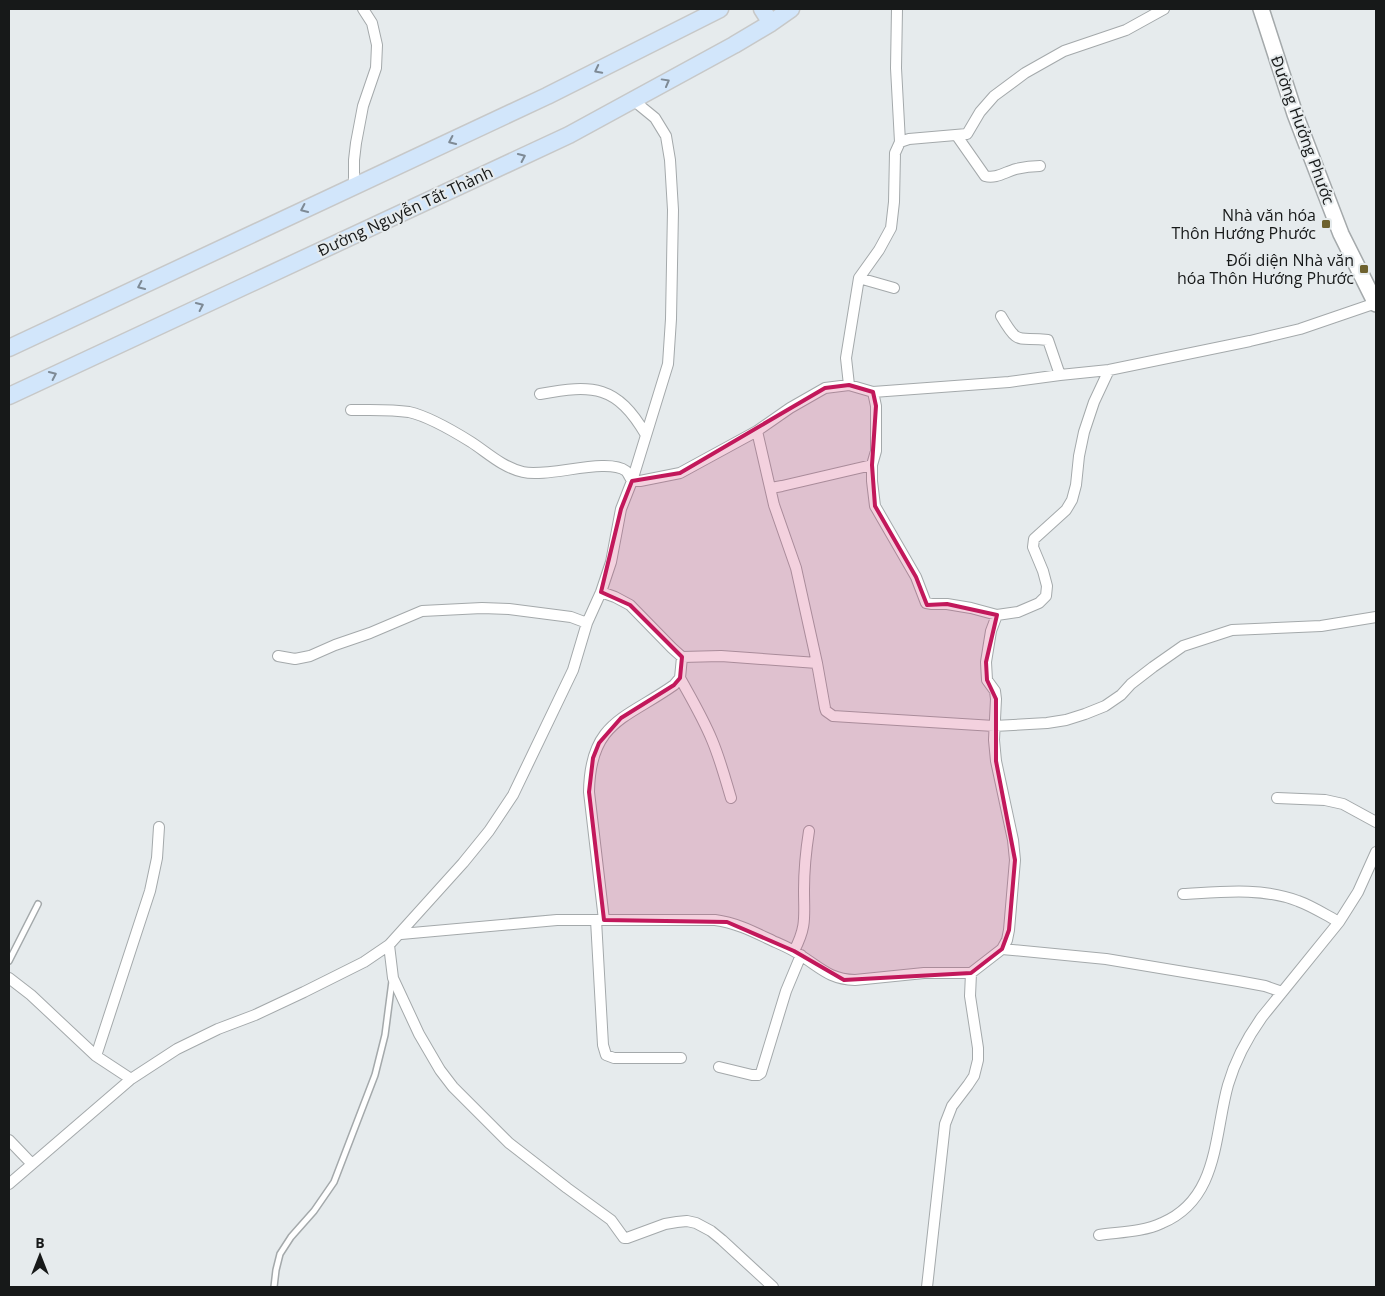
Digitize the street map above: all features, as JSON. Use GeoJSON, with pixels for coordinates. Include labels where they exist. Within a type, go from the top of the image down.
{"type":"FeatureCollection","features":[{"type":"Feature","properties":{"kind":"main road"},"geometry":{"type":"LineString","coordinates":[[9,348],[547,96],[720,9]]}},
{"type":"Feature","properties":{"kind":"main road"},"geometry":{"type":"LineString","coordinates":[[762,9],[771,23]]}},
{"type":"Feature","properties":{"kind":"main road","name":"Đường Nguyễn Tất Thành"},"geometry":{"type":"LineString","coordinates":[[9,396],[569,135],[771,23],[791,9]]}},
{"type":"Feature","properties":{"kind":"main road","name":"Đường Hưởng Phước"},"geometry":{"type":"LineString","coordinates":[[1261,9],[1295,114],[1341,234],[1376,304]]}},
{"type":"Feature","properties":{"kind":"street"},"geometry":{"type":"LineString","coordinates":[[354,186],[356,143],[363,106],[376,68],[377,45],[372,23],[363,9]]}},
{"type":"Feature","properties":{"kind":"street"},"geometry":{"type":"LineString","coordinates":[[849,385],[846,358],[859,278],[879,250],[891,228],[894,202],[895,153],[900,142],[896,68],[897,9]]}},
{"type":"Feature","properties":{"kind":"street"},"geometry":{"type":"LineString","coordinates":[[900,142],[909,139],[967,134],[989,101],[1025,73],[1064,51],[1126,30],[1164,9]]}},
{"type":"Feature","properties":{"kind":"street"},"geometry":{"type":"LineString","coordinates":[[9,1184],[131,1079],[177,1049],[304,992],[364,962],[390,945],[478,844],[513,795],[573,670],[587,623],[601,592],[611,562],[621,509],[632,481],[668,364],[671,319],[673,210],[670,160],[666,136],[656,118],[633,100]]}},
{"type":"Feature","properties":{"kind":"street"},"geometry":{"type":"LineString","coordinates":[[957,136],[985,176],[994,177],[1016,169],[1040,166]]}},
{"type":"Feature","properties":{"kind":"street"},"geometry":{"type":"LineString","coordinates":[[859,278],[894,288]]}},
{"type":"Feature","properties":{"kind":"street"},"geometry":{"type":"LineString","coordinates":[[632,481],[680,473],[757,431],[790,408],[825,388],[849,385],[873,392],[1009,382],[1109,370],[1300,329],[1376,304]]}},
{"type":"Feature","properties":{"kind":"street"},"geometry":{"type":"LineString","coordinates":[[1001,316],[1013,335],[1020,339],[1048,340],[1060,375]]}},
{"type":"Feature","properties":{"kind":"street"},"geometry":{"type":"LineString","coordinates":[[873,392],[876,406],[876,451],[872,465],[875,506],[916,577],[926,603],[955,605],[997,615],[1018,612],[1039,603],[1046,596],[1047,586],[1033,547],[1034,539],[1066,510],[1072,500],[1084,432],[1094,402],[1109,370]]}},
{"type":"Feature","properties":{"kind":"street"},"geometry":{"type":"LineString","coordinates":[[540,394],[567,389],[591,389],[608,394],[624,404],[638,421],[646,435]]}},
{"type":"Feature","properties":{"kind":"street"},"geometry":{"type":"LineString","coordinates":[[351,410],[410,412],[438,423],[496,460],[526,473],[598,466],[615,467],[626,471],[632,481]]}},
{"type":"Feature","properties":{"kind":"street"},"geometry":{"type":"LineString","coordinates":[[757,431],[778,519],[796,568],[825,708],[833,716],[994,726],[1066,720],[1105,706],[1121,695],[1131,684],[1183,646],[1232,630],[1321,626],[1376,617]]}},
{"type":"Feature","properties":{"kind":"street"},"geometry":{"type":"LineString","coordinates":[[771,488],[872,465]]}},
{"type":"Feature","properties":{"kind":"street"},"geometry":{"type":"LineString","coordinates":[[601,592],[630,605],[682,657],[721,656],[817,663]]}},
{"type":"Feature","properties":{"kind":"street"},"geometry":{"type":"LineString","coordinates":[[278,656],[295,659],[310,656],[422,611],[482,608],[509,609],[571,617],[587,623]]}},
{"type":"Feature","properties":{"kind":"street"},"geometry":{"type":"LineString","coordinates":[[401,934],[531,922],[715,920],[749,929],[798,953],[834,977],[844,980],[924,973],[971,973],[1002,949],[1007,940],[1015,860],[1013,840],[996,761],[994,726],[996,699],[994,691],[987,680],[986,662],[991,631],[997,615]]}},
{"type":"Feature","properties":{"kind":"street"},"geometry":{"type":"LineString","coordinates":[[682,657],[680,678],[703,720],[724,773],[731,798]]}},
{"type":"Feature","properties":{"kind":"street"},"geometry":{"type":"LineString","coordinates":[[680,678],[674,685],[621,718],[608,730],[598,743],[593,758],[589,774],[589,792],[600,920],[603,1045],[606,1055],[614,1058],[681,1058]]}},
{"type":"Feature","properties":{"kind":"street"},"geometry":{"type":"LineString","coordinates":[[1277,798],[1324,800],[1343,804],[1376,822]]}},
{"type":"Feature","properties":{"kind":"street"},"geometry":{"type":"LineString","coordinates":[[96,1056],[150,891],[157,858],[159,827]]}},
{"type":"Feature","properties":{"kind":"street"},"geometry":{"type":"LineString","coordinates":[[719,1067],[752,1075],[760,1073],[798,953],[805,924],[805,863],[809,831]]}},
{"type":"Feature","properties":{"kind":"street"},"geometry":{"type":"LineString","coordinates":[[1098,1235],[1144,1229],[1161,1224],[1180,1213],[1200,1190],[1214,1157],[1228,1086],[1236,1063],[1252,1031],[1339,922],[1358,892],[1376,852]]}},
{"type":"Feature","properties":{"kind":"street"},"geometry":{"type":"LineString","coordinates":[[1182,894],[1247,892],[1275,894],[1301,902],[1339,922]]}},
{"type":"Feature","properties":{"kind":"street"},"geometry":{"type":"LineString","coordinates":[[390,945],[393,978],[419,1034],[440,1070],[453,1087],[509,1143],[610,1220],[624,1238],[677,1222],[688,1221],[696,1223],[711,1231],[722,1240],[774,1287]]}},
{"type":"Feature","properties":{"kind":"street"},"geometry":{"type":"LineString","coordinates":[[1002,949],[1106,959],[1265,986],[1282,992]]}},
{"type":"Feature","properties":{"kind":"street"},"geometry":{"type":"LineString","coordinates":[[927,1287],[945,1124],[952,1106],[974,1076],[978,1060],[970,996],[971,973]]}},
{"type":"Feature","properties":{"kind":"street"},"geometry":{"type":"LineString","coordinates":[[9,978],[38,1001],[96,1056],[131,1079]]}},
{"type":"Feature","properties":{"kind":"street"},"geometry":{"type":"LineString","coordinates":[[9,1140],[32,1164]]}},
{"type":"Feature","properties":{"kind":"lane"},"geometry":{"type":"LineString","coordinates":[[9,961],[38,904]]}},
{"type":"Feature","properties":{"kind":"lane"},"geometry":{"type":"LineString","coordinates":[[274,1287],[280,1254],[334,1182],[372,1084],[385,1035],[393,978]]}},
{"type":"Feature","properties":{"kind":"highlighted area"},"geometry":{"type":"Polygon","coordinates":[[[849,385],[873,392],[876,406],[872,465],[875,506],[916,577],[927,605],[947,604],[997,615],[986,662],[987,680],[996,699],[996,761],[1015,860],[1009,930],[1002,949],[971,973],[844,980],[794,951],[727,922],[604,920],[589,792],[593,758],[599,743],[621,718],[674,685],[680,678],[682,657],[630,605],[601,592],[621,509],[632,481],[680,473],[825,388],[849,385]]]}},
{"type":"Feature","properties":{"kind":"place","name":"Nhà văn hóa Thôn Hướng Phước"},"geometry":{"type":"Point","coordinates":[1326,224]}},
{"type":"Feature","properties":{"kind":"place","name":"Đối diện Nhà văn hóa Thôn Hướng Phước"},"geometry":{"type":"Point","coordinates":[1364,269]}}]}
